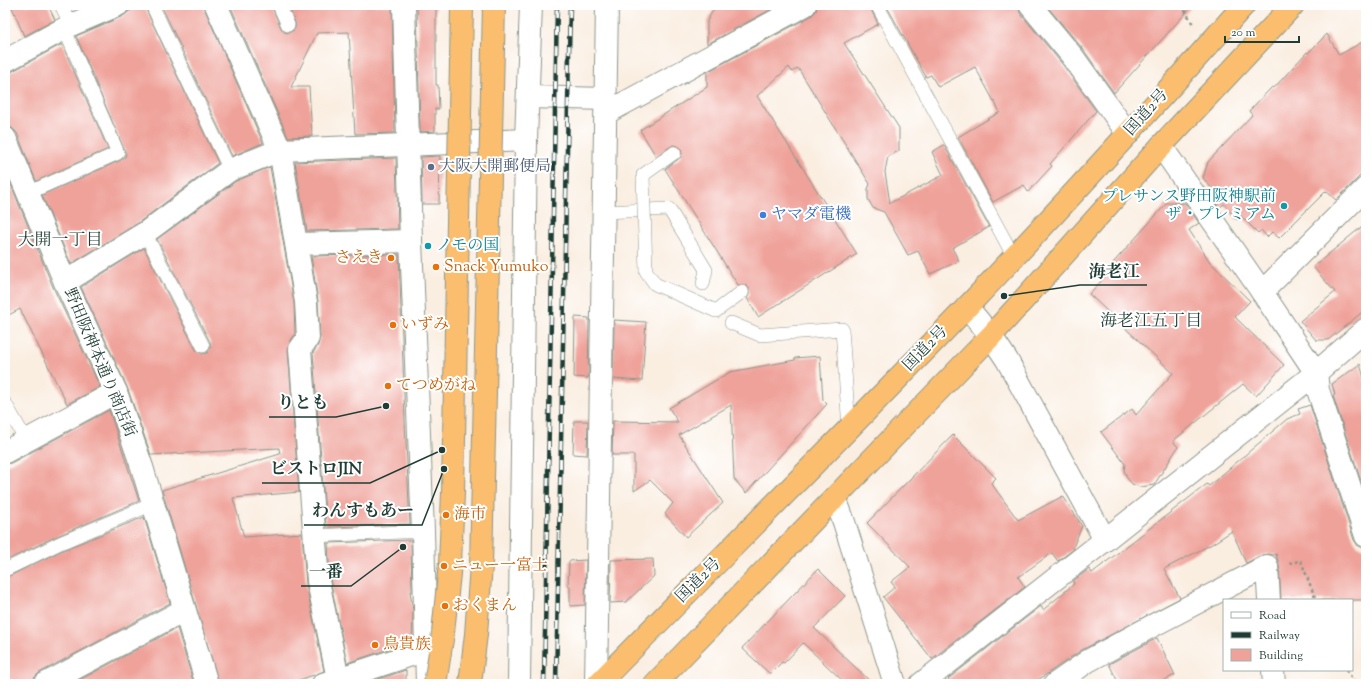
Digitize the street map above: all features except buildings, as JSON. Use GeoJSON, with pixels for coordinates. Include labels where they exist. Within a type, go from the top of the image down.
{"type":"FeatureCollection","features":[{"type":"Feature","properties":{"kind":"highway"},"geometry":{"type":"LineString","coordinates":[[435,684],[443,633],[450,564],[462,5]]}},
{"type":"Feature","properties":{"kind":"highway"},"geometry":{"type":"LineString","coordinates":[[470,684],[476,634],[482,549],[494,5]]}},
{"type":"Feature","properties":{"kind":"highway","name":"国道2号"},"geometry":{"type":"LineString","coordinates":[[597,684],[849,429],[967,307],[1128,134],[1244,5]]}},
{"type":"Feature","properties":{"kind":"highway","name":"国道2号"},"geometry":{"type":"LineString","coordinates":[[655,684],[991,336],[1161,146],[1293,5]]}},
{"type":"Feature","properties":{"kind":"street"},"geometry":{"type":"LineString","coordinates":[[5,61],[67,26],[118,5]]}},
{"type":"Feature","properties":{"kind":"street"},"geometry":{"type":"LineString","coordinates":[[216,5],[280,150],[297,244],[306,302],[308,338],[300,350],[313,536],[331,681],[426,650]]}},
{"type":"Feature","properties":{"kind":"street"},"geometry":{"type":"LineString","coordinates":[[404,5],[411,241],[424,531],[427,684]]}},
{"type":"Feature","properties":{"kind":"street"},"geometry":{"type":"LineString","coordinates":[[519,684],[526,140],[529,97],[531,5]]}},
{"type":"Feature","properties":{"kind":"street"},"geometry":{"type":"LineString","coordinates":[[597,684],[607,5]]}},
{"type":"Feature","properties":{"kind":"street"},"geometry":{"type":"LineString","coordinates":[[529,97],[606,106],[805,5]]}},
{"type":"Feature","properties":{"kind":"street"},"geometry":{"type":"LineString","coordinates":[[1030,5],[1073,57],[1128,134]]}},
{"type":"Feature","properties":{"kind":"street","name":"野田阪神本通り商店街"},"geometry":{"type":"LineString","coordinates":[[5,138],[65,282],[116,392],[142,467],[207,684]]}},
{"type":"Feature","properties":{"kind":"street"},"geometry":{"type":"LineString","coordinates":[[65,282],[144,233],[230,170],[280,150],[526,140]]}},
{"type":"Feature","properties":{"kind":"street"},"geometry":{"type":"LineString","coordinates":[[1161,146],[1316,373],[1318,390],[1366,536]]}},
{"type":"Feature","properties":{"kind":"street"},"geometry":{"type":"LineString","coordinates":[[1262,292],[1366,188]]}},
{"type":"Feature","properties":{"kind":"street"},"geometry":{"type":"LineString","coordinates":[[297,244],[411,241]]}},
{"type":"Feature","properties":{"kind":"street"},"geometry":{"type":"LineString","coordinates":[[967,307],[991,336],[1007,360],[1105,540]]}},
{"type":"Feature","properties":{"kind":"street"},"geometry":{"type":"LineString","coordinates":[[921,684],[1361,339]]}},
{"type":"Feature","properties":{"kind":"street"},"geometry":{"type":"LineString","coordinates":[[5,452],[116,392]]}},
{"type":"Feature","properties":{"kind":"street"},"geometry":{"type":"LineString","coordinates":[[835,498],[895,684]]}},
{"type":"Feature","properties":{"kind":"street"},"geometry":{"type":"LineString","coordinates":[[1055,684],[1088,661],[1267,566],[1269,599]]}},
{"type":"Feature","properties":{"kind":"street"},"geometry":{"type":"LineString","coordinates":[[45,684],[184,610]]}},
{"type":"Feature","properties":{"kind":"street"},"geometry":{"type":"LineString","coordinates":[[1273,671],[1274,684]]}},
{"type":"Feature","properties":{"kind":"lane"},"geometry":{"type":"LineString","coordinates":[[28,192],[118,153],[67,26],[61,5]]}},
{"type":"Feature","properties":{"kind":"lane"},"geometry":{"type":"LineString","coordinates":[[152,5],[230,170]]}},
{"type":"Feature","properties":{"kind":"lane"},"geometry":{"type":"LineString","coordinates":[[279,5],[288,25]]}},
{"type":"Feature","properties":{"kind":"lane"},"geometry":{"type":"LineString","coordinates":[[877,5],[1014,257]]}},
{"type":"Feature","properties":{"kind":"lane"},"geometry":{"type":"LineString","coordinates":[[674,153],[643,176],[646,271],[655,284],[716,311],[742,292]]}},
{"type":"Feature","properties":{"kind":"lane"},"geometry":{"type":"LineString","coordinates":[[604,212],[669,209],[706,270],[703,284]]}},
{"type":"Feature","properties":{"kind":"lane"},"geometry":{"type":"LineString","coordinates":[[144,233],[203,346]]}},
{"type":"Feature","properties":{"kind":"lane"},"geometry":{"type":"LineString","coordinates":[[732,324],[760,335],[842,329],[849,429]]}},
{"type":"Feature","properties":{"kind":"lane"},"geometry":{"type":"LineString","coordinates":[[5,403],[26,440]]}},
{"type":"Feature","properties":{"kind":"lane"},"geometry":{"type":"LineString","coordinates":[[5,570],[60,543],[153,504]]}},
{"type":"Feature","properties":{"kind":"lane"},"geometry":{"type":"LineString","coordinates":[[313,536],[424,531]]}},
{"type":"Feature","properties":{"kind":"path"},"geometry":{"type":"LineString","coordinates":[[1182,5],[1194,27]]}},
{"type":"Feature","properties":{"kind":"path"},"geometry":{"type":"LineString","coordinates":[[1267,566],[1301,561],[1316,599]]}},
{"type":"Feature","properties":{"kind":"path"},"geometry":{"type":"LineString","coordinates":[[1348,671],[1355,684]]}},
{"type":"Feature","properties":{"kind":"railway"},"geometry":{"type":"LineString","coordinates":[[544,684],[557,5]]}},
{"type":"Feature","properties":{"kind":"railway"},"geometry":{"type":"LineString","coordinates":[[556,684],[570,5]]}},
{"type":"Feature","properties":{"kind":"place","name":"大阪大開郵便局"},"geometry":{"type":"Point","coordinates":[431,167]}},
{"type":"Feature","properties":{"kind":"place","name":"プレサンス野田阪神駅前 ザ・プレミアム"},"geometry":{"type":"Point","coordinates":[1284,206]}},
{"type":"Feature","properties":{"kind":"place","name":"ヤマダ電機"},"geometry":{"type":"Point","coordinates":[763,215]}},
{"type":"Feature","properties":{"kind":"place","name":"ノモの国"},"geometry":{"type":"Point","coordinates":[428,246]}},
{"type":"Feature","properties":{"kind":"place","name":"さえき"},"geometry":{"type":"Point","coordinates":[391,258]}},
{"type":"Feature","properties":{"kind":"place","name":"Snack Yumuko"},"geometry":{"type":"Point","coordinates":[436,267]}},
{"type":"Feature","properties":{"kind":"place","name":"海老江"},"geometry":{"type":"Point","coordinates":[1004,296]}},
{"type":"Feature","properties":{"kind":"place","name":"いずみ"},"geometry":{"type":"Point","coordinates":[393,325]}},
{"type":"Feature","properties":{"kind":"place","name":"てつめがね"},"geometry":{"type":"Point","coordinates":[388,386]}},
{"type":"Feature","properties":{"kind":"place","name":"りとも"},"geometry":{"type":"Point","coordinates":[386,406]}},
{"type":"Feature","properties":{"kind":"place","name":"ビストロJIN"},"geometry":{"type":"Point","coordinates":[442,450]}},
{"type":"Feature","properties":{"kind":"place","name":"わんすもあー"},"geometry":{"type":"Point","coordinates":[444,469]}},
{"type":"Feature","properties":{"kind":"place","name":"海市"},"geometry":{"type":"Point","coordinates":[446,515]}},
{"type":"Feature","properties":{"kind":"place","name":"一番"},"geometry":{"type":"Point","coordinates":[403,547]}},
{"type":"Feature","properties":{"kind":"place","name":"ニュー一富士"},"geometry":{"type":"Point","coordinates":[444,566]}},
{"type":"Feature","properties":{"kind":"place","name":"おくまん"},"geometry":{"type":"Point","coordinates":[445,606]}},
{"type":"Feature","properties":{"kind":"place","name":"鳥貴族"},"geometry":{"type":"Point","coordinates":[375,645]}},
{"type":"Feature","properties":{"kind":"district","name":"大開一丁目"},"geometry":{"type":"Point","coordinates":[60,241]}},
{"type":"Feature","properties":{"kind":"district","name":"海老江五丁目"},"geometry":{"type":"Point","coordinates":[1151,322]}}]}
